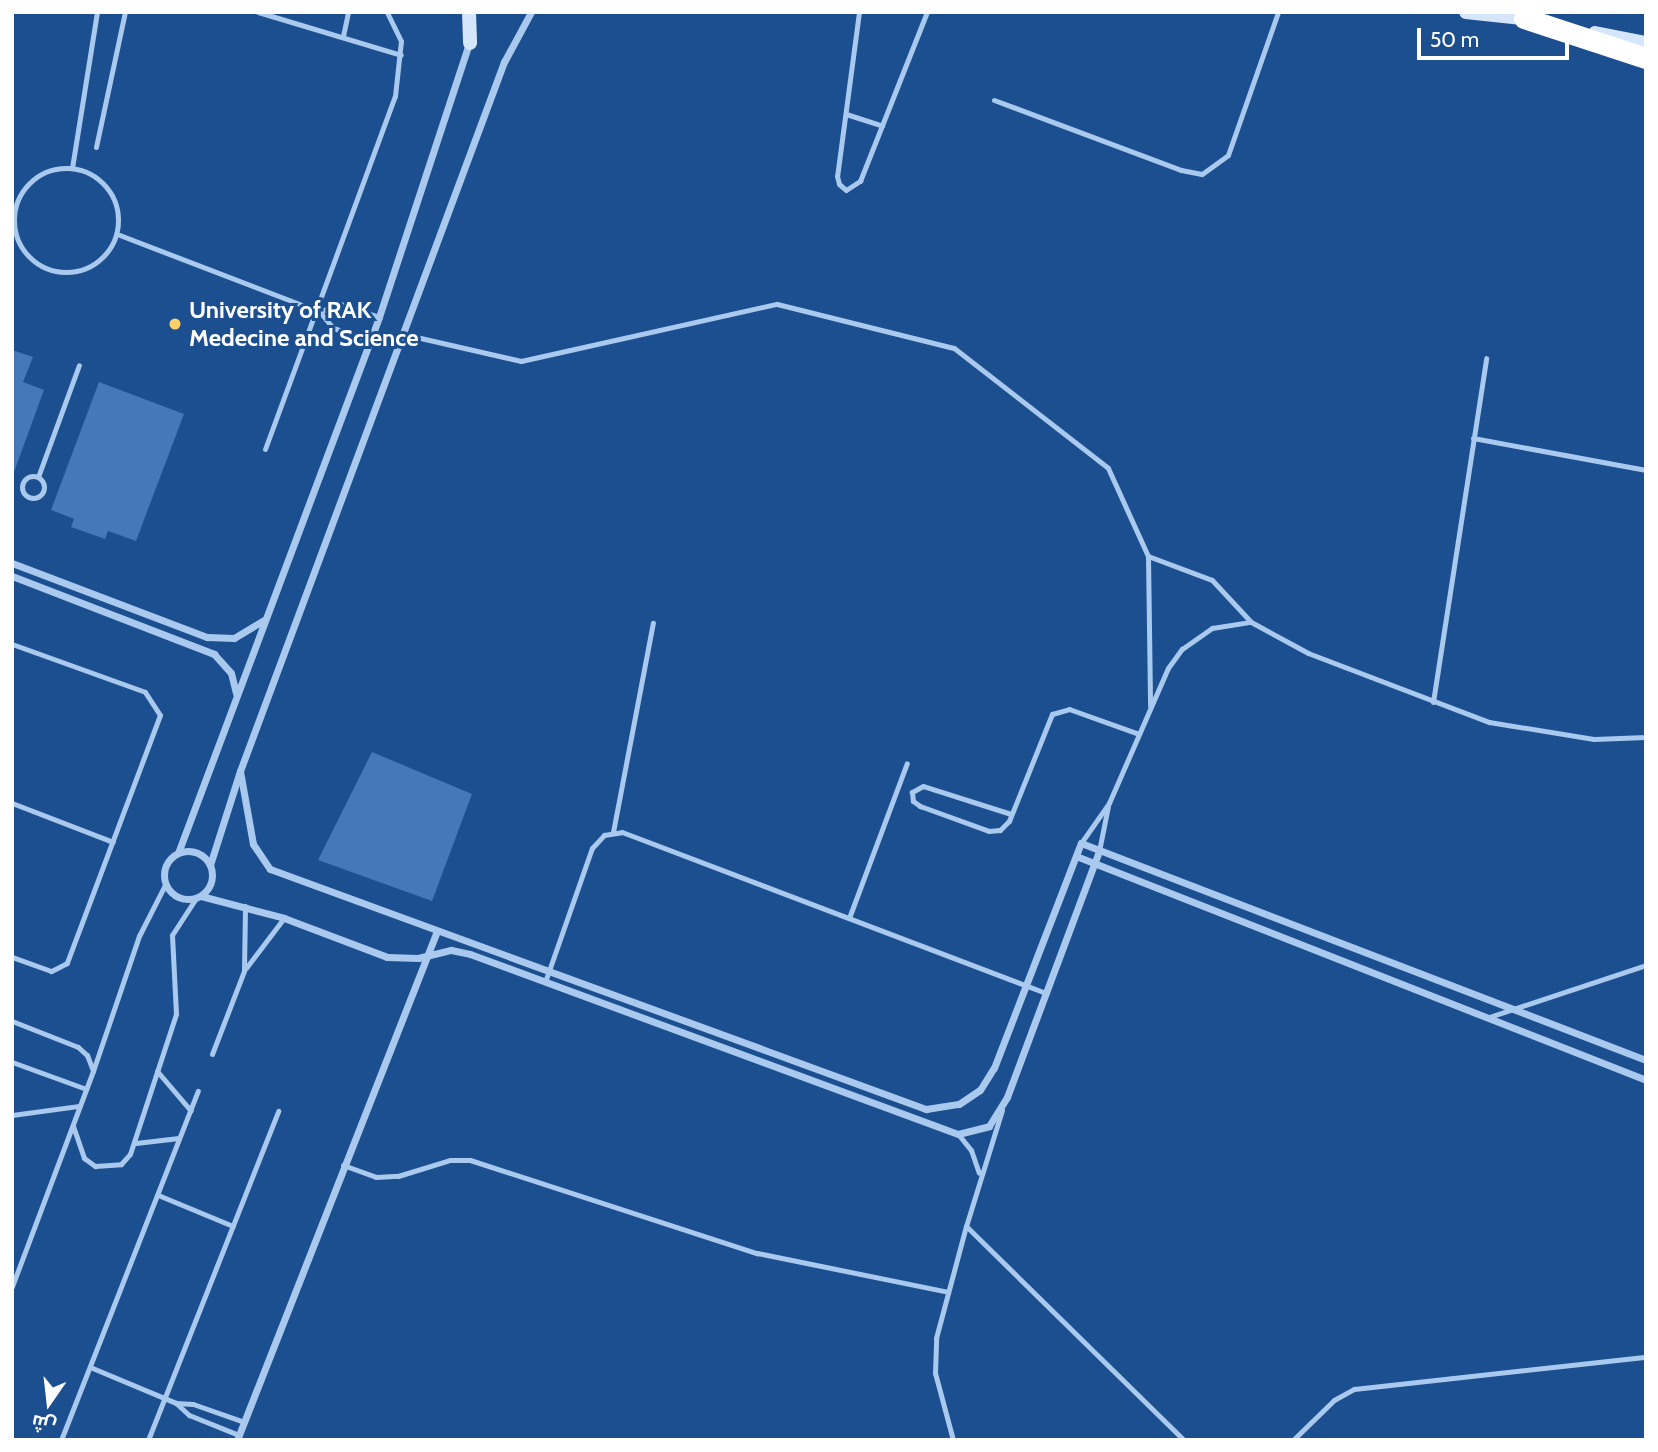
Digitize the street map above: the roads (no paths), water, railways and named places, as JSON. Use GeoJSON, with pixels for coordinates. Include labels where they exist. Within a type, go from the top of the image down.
{"type":"FeatureCollection","features":[{"type":"Feature","properties":{"kind":"highway"},"geometry":{"type":"LineString","coordinates":[[1524,18],[1646,58]]}},
{"type":"Feature","properties":{"kind":"main road"},"geometry":{"type":"LineString","coordinates":[[469,12],[470,43]]}},
{"type":"Feature","properties":{"kind":"main road"},"geometry":{"type":"LineString","coordinates":[[1466,12],[1524,18],[1646,43]]}},
{"type":"Feature","properties":{"kind":"street"},"geometry":{"type":"LineString","coordinates":[[476,12],[470,43],[371,340],[178,853],[166,866],[166,883],[177,896],[245,905],[387,957],[410,959],[451,950],[470,954],[958,1134],[989,1126],[1007,1097],[1100,851]]}},
{"type":"Feature","properties":{"kind":"street"},"geometry":{"type":"LineString","coordinates":[[199,897],[212,877],[210,866],[240,771],[504,62],[531,12]]}},
{"type":"Feature","properties":{"kind":"street"},"geometry":{"type":"LineString","coordinates":[[12,563],[207,637],[247,634],[267,617]]}},
{"type":"Feature","properties":{"kind":"street"},"geometry":{"type":"LineString","coordinates":[[12,576],[214,653],[231,673],[236,697]]}},
{"type":"Feature","properties":{"kind":"street"},"geometry":{"type":"LineString","coordinates":[[240,771],[253,844],[270,869],[926,1109],[959,1104],[980,1090],[994,1068],[1081,843],[1504,1008],[1646,1060]]}},
{"type":"Feature","properties":{"kind":"street"},"geometry":{"type":"LineString","coordinates":[[178,853],[193,851],[210,866]]}},
{"type":"Feature","properties":{"kind":"street"},"geometry":{"type":"LineString","coordinates":[[1076,856],[1646,1080]]}},
{"type":"Feature","properties":{"kind":"street"},"geometry":{"type":"LineString","coordinates":[[238,1438],[437,931]]}},
{"type":"Feature","properties":{"kind":"lane"},"geometry":{"type":"LineString","coordinates":[[72,168],[97,12]]}},
{"type":"Feature","properties":{"kind":"lane"},"geometry":{"type":"LineString","coordinates":[[96,147],[125,12]]}},
{"type":"Feature","properties":{"kind":"lane"},"geometry":{"type":"LineString","coordinates":[[258,12],[401,55]]}},
{"type":"Feature","properties":{"kind":"lane"},"geometry":{"type":"LineString","coordinates":[[343,36],[348,12]]}},
{"type":"Feature","properties":{"kind":"lane"},"geometry":{"type":"LineString","coordinates":[[265,449],[395,96],[401,55],[395,24],[387,12]]}},
{"type":"Feature","properties":{"kind":"lane"},"geometry":{"type":"LineString","coordinates":[[859,12],[837,180],[846,190],[858,185],[927,12]]}},
{"type":"Feature","properties":{"kind":"lane"},"geometry":{"type":"LineString","coordinates":[[994,100],[1181,170],[1202,174],[1228,155],[1279,12]]}},
{"type":"Feature","properties":{"kind":"lane"},"geometry":{"type":"LineString","coordinates":[[846,114],[882,126]]}},
{"type":"Feature","properties":{"kind":"lane"},"geometry":{"type":"LineString","coordinates":[[72,168],[90,173],[109,191],[118,216],[117,234],[102,259],[76,272],[47,269],[25,253],[14,228],[13,214],[23,189],[45,172],[72,168]]}},
{"type":"Feature","properties":{"kind":"lane"},"geometry":{"type":"LineString","coordinates":[[117,234],[317,311],[333,328],[371,340]]}},
{"type":"Feature","properties":{"kind":"lane"},"geometry":{"type":"LineString","coordinates":[[317,311],[338,303],[379,317]]}},
{"type":"Feature","properties":{"kind":"lane"},"geometry":{"type":"LineString","coordinates":[[403,334],[521,361],[777,304],[954,348],[1108,468],[1148,555],[1150,709]]}},
{"type":"Feature","properties":{"kind":"lane"},"geometry":{"type":"LineString","coordinates":[[1433,702],[1486,358]]}},
{"type":"Feature","properties":{"kind":"lane"},"geometry":{"type":"LineString","coordinates":[[38,477],[79,365]]}},
{"type":"Feature","properties":{"kind":"lane"},"geometry":{"type":"LineString","coordinates":[[1474,438],[1646,470]]}},
{"type":"Feature","properties":{"kind":"lane"},"geometry":{"type":"LineString","coordinates":[[22,488],[27,478],[38,477]]}},
{"type":"Feature","properties":{"kind":"lane"},"geometry":{"type":"LineString","coordinates":[[12,485],[22,488],[28,497],[39,496],[44,487],[38,477]]}},
{"type":"Feature","properties":{"kind":"lane"},"geometry":{"type":"LineString","coordinates":[[1148,555],[1212,580],[1251,622],[1308,653],[1433,702],[1489,722],[1594,738],[1646,737]]}},
{"type":"Feature","properties":{"kind":"lane"},"geometry":{"type":"LineString","coordinates":[[1081,843],[1109,803],[1150,709],[1182,649],[1212,628],[1251,622]]}},
{"type":"Feature","properties":{"kind":"lane"},"geometry":{"type":"LineString","coordinates":[[545,982],[592,848],[612,832],[653,623]]}},
{"type":"Feature","properties":{"kind":"lane"},"geometry":{"type":"LineString","coordinates":[[12,644],[145,692],[158,706],[159,724],[67,962],[60,969],[42,970],[12,957]]}},
{"type":"Feature","properties":{"kind":"lane"},"geometry":{"type":"LineString","coordinates":[[1011,814],[923,786],[912,792],[916,804],[989,831],[1005,827],[1011,814],[1052,714],[1069,709],[1139,734]]}},
{"type":"Feature","properties":{"kind":"lane"},"geometry":{"type":"LineString","coordinates":[[849,918],[907,763]]}},
{"type":"Feature","properties":{"kind":"lane"},"geometry":{"type":"LineString","coordinates":[[12,803],[113,842]]}},
{"type":"Feature","properties":{"kind":"lane"},"geometry":{"type":"LineString","coordinates":[[1100,851],[1109,803]]}},
{"type":"Feature","properties":{"kind":"lane"},"geometry":{"type":"LineString","coordinates":[[612,832],[631,833],[1046,993]]}},
{"type":"Feature","properties":{"kind":"lane"},"geometry":{"type":"LineString","coordinates":[[12,1287],[93,1071],[135,947],[166,883]]}},
{"type":"Feature","properties":{"kind":"lane"},"geometry":{"type":"LineString","coordinates":[[72,1126],[84,1158],[95,1166],[121,1164],[136,1143],[177,1004],[172,935],[199,897]]}},
{"type":"Feature","properties":{"kind":"lane"},"geometry":{"type":"LineString","coordinates":[[244,971],[245,905]]}},
{"type":"Feature","properties":{"kind":"lane"},"geometry":{"type":"LineString","coordinates":[[212,1054],[244,971],[284,918]]}},
{"type":"Feature","properties":{"kind":"lane"},"geometry":{"type":"LineString","coordinates":[[1485,1018],[1504,1008],[1646,965]]}},
{"type":"Feature","properties":{"kind":"lane"},"geometry":{"type":"LineString","coordinates":[[12,1021],[78,1047],[87,1055],[93,1071]]}},
{"type":"Feature","properties":{"kind":"lane"},"geometry":{"type":"LineString","coordinates":[[12,1062],[86,1088]]}},
{"type":"Feature","properties":{"kind":"lane"},"geometry":{"type":"LineString","coordinates":[[156,1071],[191,1111]]}},
{"type":"Feature","properties":{"kind":"lane"},"geometry":{"type":"LineString","coordinates":[[61,1440],[198,1091]]}},
{"type":"Feature","properties":{"kind":"lane"},"geometry":{"type":"LineString","coordinates":[[953,1440],[935,1373],[936,1338],[979,1173],[1007,1097]]}},
{"type":"Feature","properties":{"kind":"lane"},"geometry":{"type":"LineString","coordinates":[[12,1115],[79,1106]]}},
{"type":"Feature","properties":{"kind":"lane"},"geometry":{"type":"LineString","coordinates":[[148,1440],[278,1111]]}},
{"type":"Feature","properties":{"kind":"lane"},"geometry":{"type":"LineString","coordinates":[[958,1134],[971,1150],[979,1173]]}},
{"type":"Feature","properties":{"kind":"lane"},"geometry":{"type":"LineString","coordinates":[[136,1143],[179,1138]]}},
{"type":"Feature","properties":{"kind":"lane"},"geometry":{"type":"LineString","coordinates":[[343,1165],[376,1177],[398,1176],[450,1160],[470,1160],[757,1253],[948,1292]]}},
{"type":"Feature","properties":{"kind":"lane"},"geometry":{"type":"LineString","coordinates":[[158,1195],[233,1226]]}},
{"type":"Feature","properties":{"kind":"lane"},"geometry":{"type":"LineString","coordinates":[[966,1226],[1184,1440]]}},
{"type":"Feature","properties":{"kind":"lane"},"geometry":{"type":"LineString","coordinates":[[1293,1440],[1334,1400],[1354,1390],[1646,1357]]}},
{"type":"Feature","properties":{"kind":"lane"},"geometry":{"type":"LineString","coordinates":[[90,1367],[176,1403],[193,1404],[244,1422]]}},
{"type":"Feature","properties":{"kind":"lane"},"geometry":{"type":"LineString","coordinates":[[176,1403],[189,1415],[238,1438]]}},
{"type":"Feature","properties":{"kind":"place","name":"University of RAK Medecine and Science"},"geometry":{"type":"Point","coordinates":[175,324]}}]}
